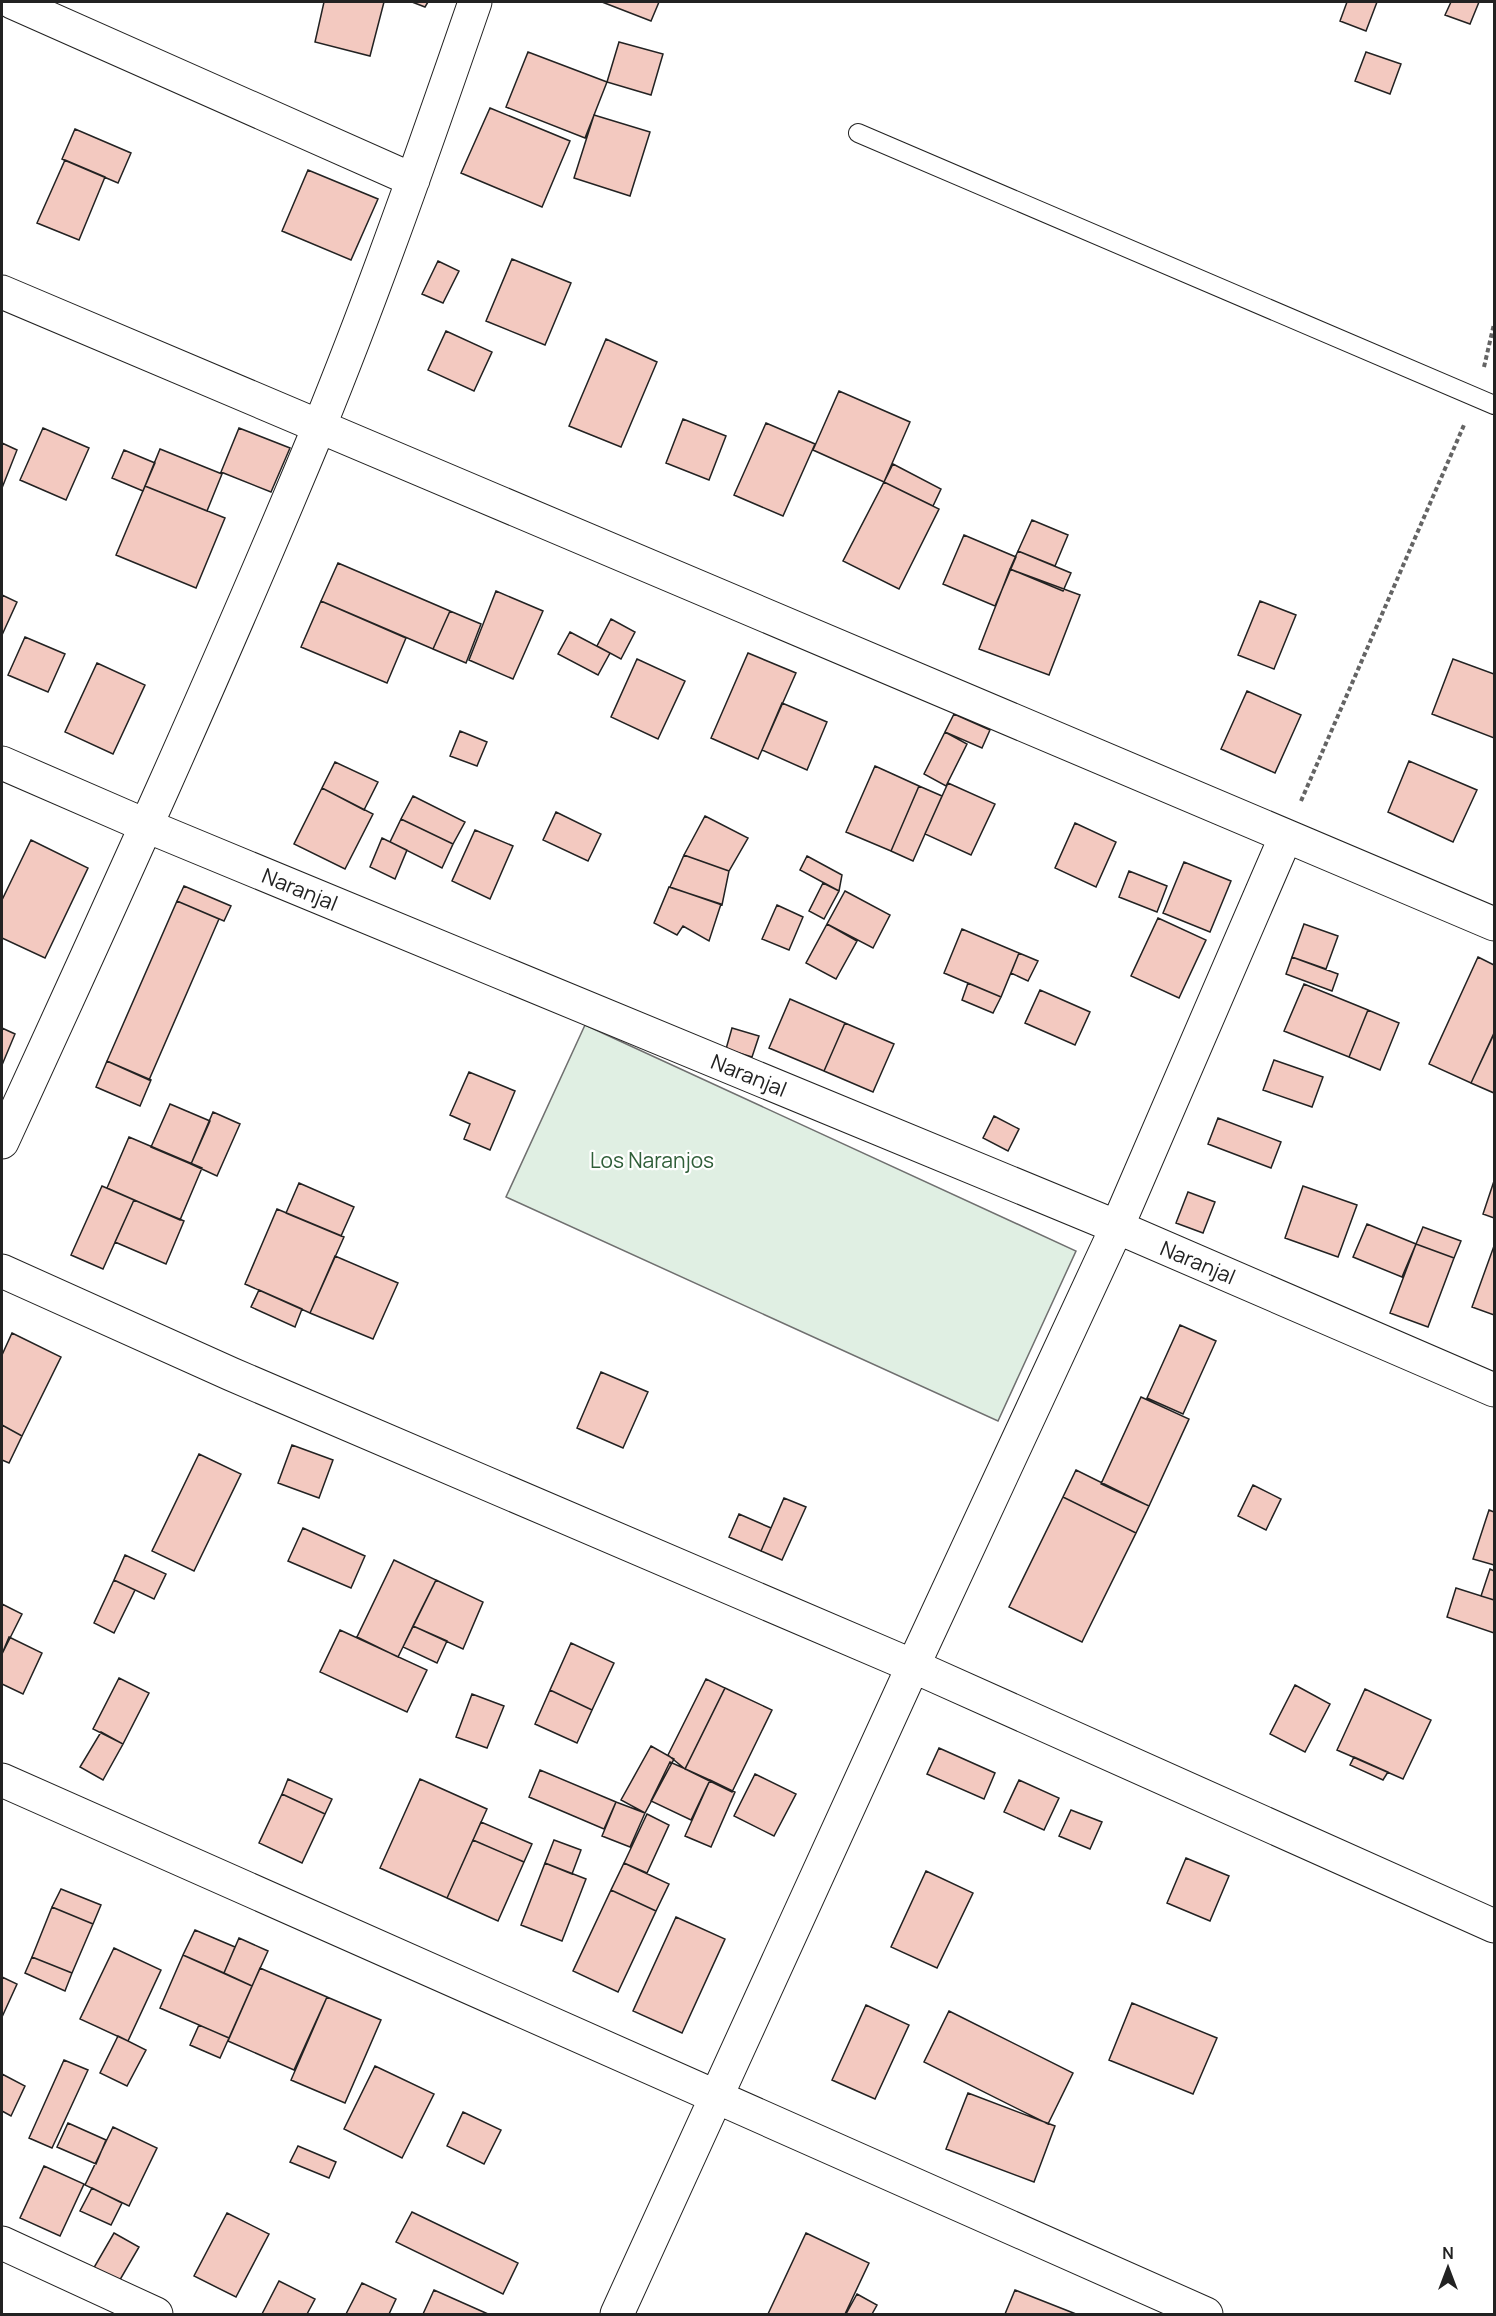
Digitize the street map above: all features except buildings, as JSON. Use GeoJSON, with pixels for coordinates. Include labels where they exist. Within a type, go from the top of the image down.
{"type":"FeatureCollection","features":[{"type":"Feature","properties":{"kind":"street"},"geometry":{"type":"LineString","coordinates":[[12,2],[413,180]]}},
{"type":"Feature","properties":{"kind":"street"},"geometry":{"type":"LineString","coordinates":[[2,1142],[147,826],[319,426],[413,180],[475,2]]}},
{"type":"Feature","properties":{"kind":"street"},"geometry":{"type":"LineString","coordinates":[[2,292],[1494,924]]}},
{"type":"Feature","properties":{"kind":"street","name":"Naranjal"},"geometry":{"type":"LineString","coordinates":[[2,763],[147,826],[1117,1227],[1494,1390]]}},
{"type":"Feature","properties":{"kind":"street"},"geometry":{"type":"LineString","coordinates":[[617,2314],[913,1666],[1117,1227],[1286,836]]}},
{"type":"Feature","properties":{"kind":"street"},"geometry":{"type":"LineString","coordinates":[[2,1271],[242,1379],[913,1666],[1494,1926]]}},
{"type":"Feature","properties":{"kind":"street"},"geometry":{"type":"LineString","coordinates":[[2,1780],[1206,2314]]}},
{"type":"Feature","properties":{"kind":"street"},"geometry":{"type":"LineString","coordinates":[[2,2243],[156,2314]]}},
{"type":"Feature","properties":{"kind":"lane"},"geometry":{"type":"LineString","coordinates":[[858,133],[1494,405]]}},
{"type":"Feature","properties":{"kind":"path"},"geometry":{"type":"LineString","coordinates":[[1286,836],[1477,397],[1494,324]]}},
{"type":"Feature","properties":{"kind":"green space","name":"Los Naranjos"},"geometry":{"type":"Polygon","coordinates":[[[585,1025],[1076,1251],[998,1421],[506,1197],[585,1025]]]}}]}
